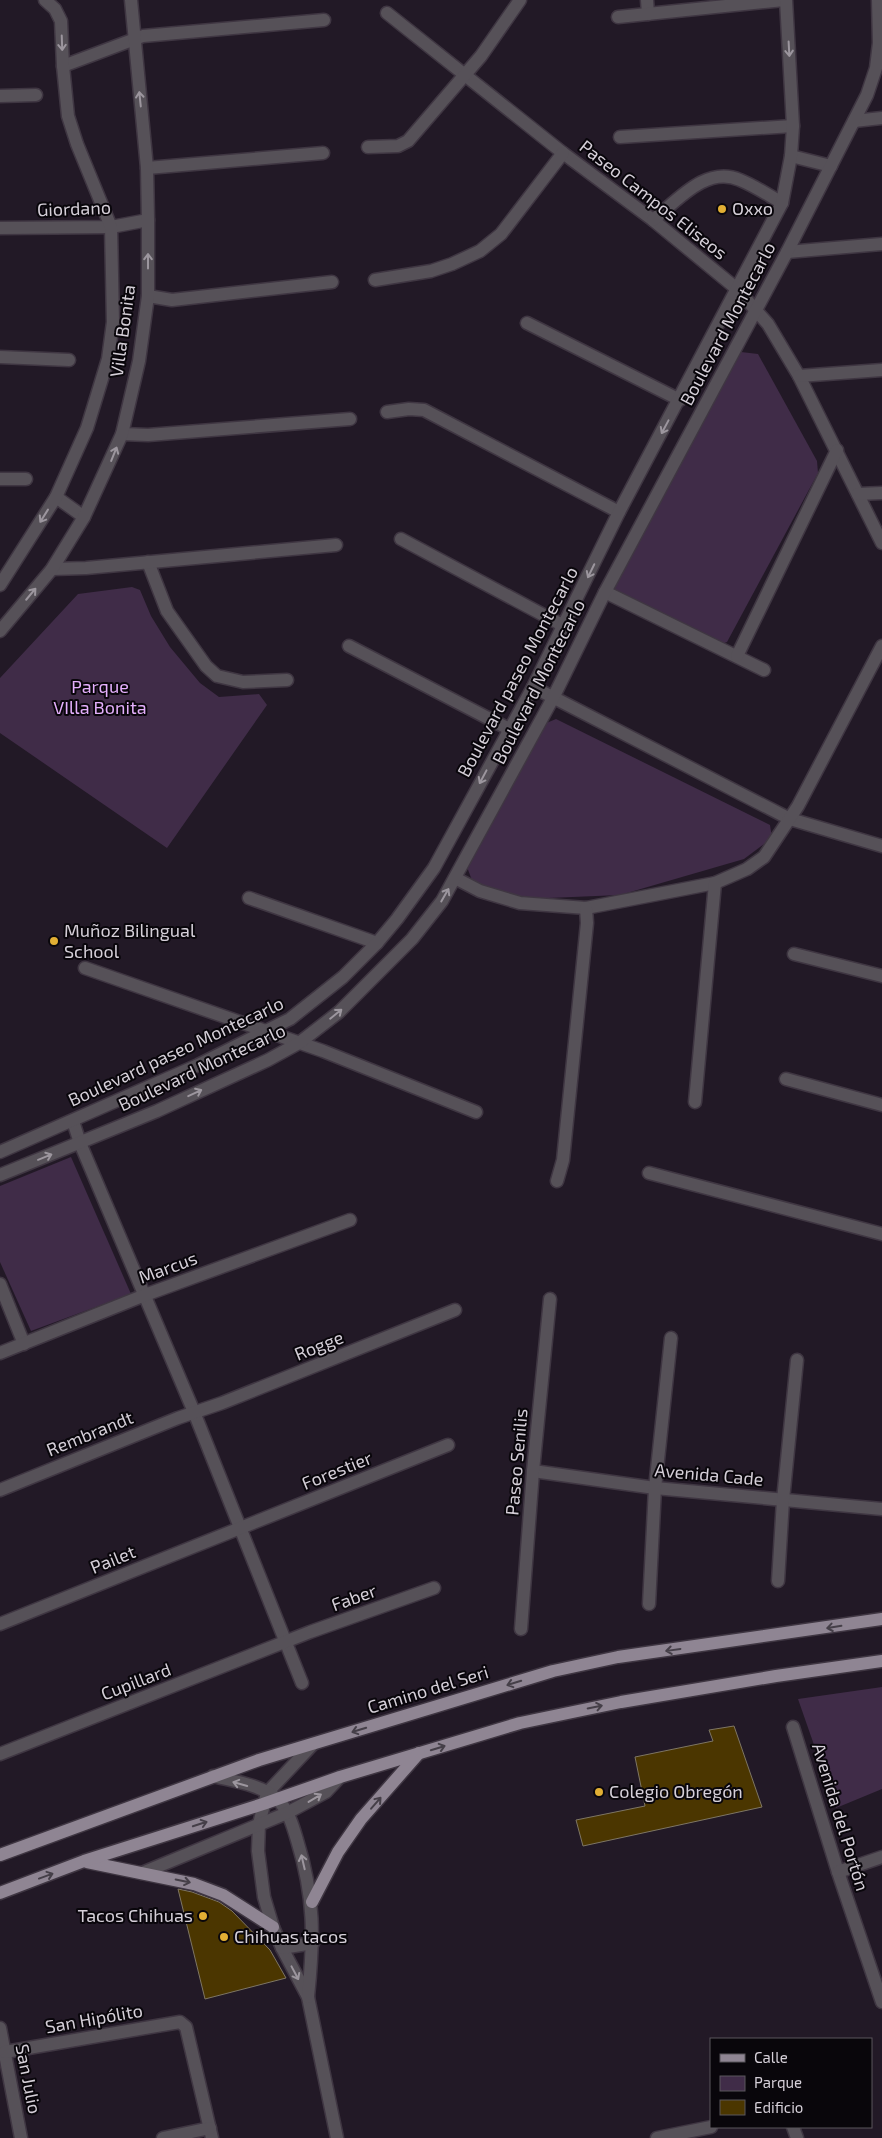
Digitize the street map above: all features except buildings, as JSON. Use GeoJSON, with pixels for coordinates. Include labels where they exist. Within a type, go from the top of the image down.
{"type":"FeatureCollection","features":[{"type":"Feature","properties":{"kind":"main road","name":"Camino del Seri"},"geometry":{"type":"LineString","coordinates":[[0,1854],[213,1776],[553,1671],[585,1664],[882,1620]]}},
{"type":"Feature","properties":{"kind":"main road"},"geometry":{"type":"LineString","coordinates":[[0,1892],[84,1861],[269,1799],[520,1723],[565,1713],[776,1676],[882,1661]]}},
{"type":"Feature","properties":{"kind":"main road"},"geometry":{"type":"LineString","coordinates":[[312,1902],[338,1852],[419,1753]]}},
{"type":"Feature","properties":{"kind":"main road"},"geometry":{"type":"LineString","coordinates":[[84,1861],[194,1884],[223,1895],[273,1927]]}},
{"type":"Feature","properties":{"kind":"street","name":"Villa Bonita"},"geometry":{"type":"LineString","coordinates":[[0,586],[56,497],[87,428],[108,359],[113,322],[111,228],[77,144],[68,116],[62,66],[61,21],[55,9],[45,0]]}},
{"type":"Feature","properties":{"kind":"street","name":"Villa Bonita"},"geometry":{"type":"LineString","coordinates":[[0,631],[52,569],[84,517],[122,434],[139,361],[148,296],[147,168],[133,39],[131,0]]}},
{"type":"Feature","properties":{"kind":"street"},"geometry":{"type":"LineString","coordinates":[[368,147],[398,146],[408,141],[481,56],[520,0]]}},
{"type":"Feature","properties":{"kind":"street"},"geometry":{"type":"LineString","coordinates":[[647,0],[648,14]]}},
{"type":"Feature","properties":{"kind":"street"},"geometry":{"type":"LineString","coordinates":[[618,18],[785,0]]}},
{"type":"Feature","properties":{"kind":"street","name":"Boulevard paseo Montecarlo"},"geometry":{"type":"LineString","coordinates":[[0,1152],[73,1121],[269,1031],[290,1019],[315,1001],[377,943],[434,868],[564,626],[620,512],[782,203],[791,156],[793,126],[785,0]]}},
{"type":"Feature","properties":{"kind":"street","name":"Boulevard Montecarlo"},"geometry":{"type":"LineString","coordinates":[[0,1175],[157,1111],[268,1060],[299,1043],[339,1012],[412,939],[442,901],[553,698],[605,592],[787,252],[867,95],[876,68],[879,43],[878,0]]}},
{"type":"Feature","properties":{"kind":"street","name":"Paseo Campos Eliseos"},"geometry":{"type":"LineString","coordinates":[[386,13],[563,153],[653,220],[737,288],[774,333],[799,376],[838,450],[882,543]]}},
{"type":"Feature","properties":{"kind":"street"},"geometry":{"type":"LineString","coordinates":[[62,66],[133,39],[160,33],[324,20]]}},
{"type":"Feature","properties":{"kind":"street"},"geometry":{"type":"LineString","coordinates":[[0,96],[36,95]]}},
{"type":"Feature","properties":{"kind":"street"},"geometry":{"type":"LineString","coordinates":[[854,121],[882,118]]}},
{"type":"Feature","properties":{"kind":"street"},"geometry":{"type":"LineString","coordinates":[[620,137],[793,126]]}},
{"type":"Feature","properties":{"kind":"street"},"geometry":{"type":"LineString","coordinates":[[147,168],[167,168],[324,153]]}},
{"type":"Feature","properties":{"kind":"street"},"geometry":{"type":"LineString","coordinates":[[375,280],[431,271],[480,251],[501,234],[563,153]]}},
{"type":"Feature","properties":{"kind":"street"},"geometry":{"type":"LineString","coordinates":[[791,156],[831,166]]}},
{"type":"Feature","properties":{"kind":"street"},"geometry":{"type":"LineString","coordinates":[[653,220],[699,183],[721,176],[739,179],[782,203]]}},
{"type":"Feature","properties":{"kind":"street","name":"Giordano"},"geometry":{"type":"LineString","coordinates":[[0,228],[111,228],[148,220]]}},
{"type":"Feature","properties":{"kind":"street"},"geometry":{"type":"LineString","coordinates":[[787,252],[882,244]]}},
{"type":"Feature","properties":{"kind":"street"},"geometry":{"type":"LineString","coordinates":[[148,296],[172,300],[332,282]]}},
{"type":"Feature","properties":{"kind":"street"},"geometry":{"type":"LineString","coordinates":[[527,323],[680,400]]}},
{"type":"Feature","properties":{"kind":"street"},"geometry":{"type":"LineString","coordinates":[[0,357],[69,360]]}},
{"type":"Feature","properties":{"kind":"street"},"geometry":{"type":"LineString","coordinates":[[799,376],[882,370]]}},
{"type":"Feature","properties":{"kind":"street"},"geometry":{"type":"LineString","coordinates":[[386,412],[409,409],[424,410],[620,512]]}},
{"type":"Feature","properties":{"kind":"street"},"geometry":{"type":"LineString","coordinates":[[122,434],[148,436],[350,419]]}},
{"type":"Feature","properties":{"kind":"street"},"geometry":{"type":"LineString","coordinates":[[737,656],[838,450]]}},
{"type":"Feature","properties":{"kind":"street"},"geometry":{"type":"LineString","coordinates":[[0,479],[26,479]]}},
{"type":"Feature","properties":{"kind":"street"},"geometry":{"type":"LineString","coordinates":[[858,494],[882,493]]}},
{"type":"Feature","properties":{"kind":"street"},"geometry":{"type":"LineString","coordinates":[[56,497],[84,517]]}},
{"type":"Feature","properties":{"kind":"street"},"geometry":{"type":"LineString","coordinates":[[402,539],[564,626]]}},
{"type":"Feature","properties":{"kind":"street"},"geometry":{"type":"LineString","coordinates":[[52,569],[86,568],[336,545]]}},
{"type":"Feature","properties":{"kind":"street"},"geometry":{"type":"LineString","coordinates":[[148,562],[166,611],[206,666],[217,676],[243,682],[287,680]]}},
{"type":"Feature","properties":{"kind":"street"},"geometry":{"type":"LineString","coordinates":[[605,592],[764,670]]}},
{"type":"Feature","properties":{"kind":"street"},"geometry":{"type":"LineString","coordinates":[[348,646],[509,729]]}},
{"type":"Feature","properties":{"kind":"street"},"geometry":{"type":"LineString","coordinates":[[455,878],[480,891],[520,903],[586,908],[714,883],[747,869],[764,857],[798,806],[882,646]]}},
{"type":"Feature","properties":{"kind":"street"},"geometry":{"type":"LineString","coordinates":[[532,687],[790,819],[882,846]]}},
{"type":"Feature","properties":{"kind":"street"},"geometry":{"type":"LineString","coordinates":[[695,1102],[714,883]]}},
{"type":"Feature","properties":{"kind":"street"},"geometry":{"type":"LineString","coordinates":[[250,898],[377,943]]}},
{"type":"Feature","properties":{"kind":"street"},"geometry":{"type":"LineString","coordinates":[[557,1181],[563,1160],[587,923],[586,908]]}},
{"type":"Feature","properties":{"kind":"street"},"geometry":{"type":"LineString","coordinates":[[794,954],[882,976]]}},
{"type":"Feature","properties":{"kind":"street"},"geometry":{"type":"LineString","coordinates":[[85,968],[269,1031],[476,1112]]}},
{"type":"Feature","properties":{"kind":"street"},"geometry":{"type":"LineString","coordinates":[[786,1079],[882,1105]]}},
{"type":"Feature","properties":{"kind":"street"},"geometry":{"type":"LineString","coordinates":[[73,1121],[80,1143],[194,1412],[239,1529],[302,1683]]}},
{"type":"Feature","properties":{"kind":"street"},"geometry":{"type":"LineString","coordinates":[[648,1173],[882,1234]]}},
{"type":"Feature","properties":{"kind":"street","name":"Marcus"},"geometry":{"type":"LineString","coordinates":[[0,1353],[145,1295],[350,1220]]}},
{"type":"Feature","properties":{"kind":"street"},"geometry":{"type":"LineString","coordinates":[[0,1284],[24,1344]]}},
{"type":"Feature","properties":{"kind":"street","name":"Paseo Senilis"},"geometry":{"type":"LineString","coordinates":[[521,1629],[533,1471],[550,1299]]}},
{"type":"Feature","properties":{"kind":"street","name":"Rogge"},"geometry":{"type":"LineString","coordinates":[[194,1412],[222,1404],[455,1310]]}},
{"type":"Feature","properties":{"kind":"street"},"geometry":{"type":"LineString","coordinates":[[648,1604],[655,1488],[671,1338]]}},
{"type":"Feature","properties":{"kind":"street"},"geometry":{"type":"LineString","coordinates":[[778,1581],[783,1500],[797,1360]]}},
{"type":"Feature","properties":{"kind":"street","name":"Rembrandt"},"geometry":{"type":"LineString","coordinates":[[0,1490],[194,1412]]}},
{"type":"Feature","properties":{"kind":"street","name":"Forestier"},"geometry":{"type":"LineString","coordinates":[[239,1529],[448,1445]]}},
{"type":"Feature","properties":{"kind":"street","name":"Avenida Cade"},"geometry":{"type":"LineString","coordinates":[[533,1471],[655,1488],[882,1509]]}},
{"type":"Feature","properties":{"kind":"street","name":"Pailet"},"geometry":{"type":"LineString","coordinates":[[0,1624],[239,1529]]}},
{"type":"Feature","properties":{"kind":"street","name":"Faber"},"geometry":{"type":"LineString","coordinates":[[285,1642],[434,1588]]}},
{"type":"Feature","properties":{"kind":"street","name":"Cupillard"},"geometry":{"type":"LineString","coordinates":[[0,1754],[285,1642]]}},
{"type":"Feature","properties":{"kind":"street","name":"Avenida del Portón"},"geometry":{"type":"LineString","coordinates":[[793,1727],[838,1872],[879,1984],[882,2002]]}},
{"type":"Feature","properties":{"kind":"street"},"geometry":{"type":"LineString","coordinates":[[313,1744],[269,1799],[259,1824],[260,1876],[273,1927],[308,1997],[337,2138]]}},
{"type":"Feature","properties":{"kind":"street"},"geometry":{"type":"LineString","coordinates":[[213,1776],[269,1799],[287,1813],[301,1851],[312,1902],[313,1943],[308,1997]]}},
{"type":"Feature","properties":{"kind":"street"},"geometry":{"type":"LineString","coordinates":[[142,1873],[287,1813],[326,1792],[340,1776]]}},
{"type":"Feature","properties":{"kind":"street"},"geometry":{"type":"LineString","coordinates":[[838,1872],[882,1857]]}},
{"type":"Feature","properties":{"kind":"street"},"geometry":{"type":"LineString","coordinates":[[282,1948],[313,1943]]}},
{"type":"Feature","properties":{"kind":"street","name":"San Hipólito"},"geometry":{"type":"LineString","coordinates":[[5,2052],[180,2022],[186,2027],[211,2133]]}},
{"type":"Feature","properties":{"kind":"street","name":"San Julio"},"geometry":{"type":"LineString","coordinates":[[0,2028],[22,2138]]}},
{"type":"Feature","properties":{"kind":"street"},"geometry":{"type":"LineString","coordinates":[[656,2138],[710,2127]]}},
{"type":"Feature","properties":{"kind":"street"},"geometry":{"type":"LineString","coordinates":[[163,2138],[211,2133]]}},
{"type":"Feature","properties":{"kind":"green space"},"geometry":{"type":"Polygon","coordinates":[[[741,352],[758,354],[817,461],[818,473],[727,642],[719,645],[616,595],[614,583],[741,352]]]}},
{"type":"Feature","properties":{"kind":"green space","name":"Parque VIlla Bonita"},"geometry":{"type":"Polygon","coordinates":[[[132,587],[140,590],[151,616],[170,647],[200,683],[219,697],[259,694],[267,705],[167,848],[0,733],[0,678],[78,594],[132,587]]]}},
{"type":"Feature","properties":{"kind":"green space"},"geometry":{"type":"Polygon","coordinates":[[[556,719],[770,825],[772,838],[744,859],[620,895],[525,899],[473,883],[467,867],[544,724],[556,719]]]}},
{"type":"Feature","properties":{"kind":"green space"},"geometry":{"type":"Polygon","coordinates":[[[71,1157],[131,1294],[31,1331],[0,1262],[0,1186],[71,1157]]]}},
{"type":"Feature","properties":{"kind":"green space"},"geometry":{"type":"Polygon","coordinates":[[[882,1687],[882,1789],[836,1808],[798,1699],[882,1687]]]}},
{"type":"Feature","properties":{"kind":"place","name":"Oxxo"},"geometry":{"type":"Point","coordinates":[722,209]}},
{"type":"Feature","properties":{"kind":"place","name":"Muñoz Bilingual School"},"geometry":{"type":"Point","coordinates":[54,941]}},
{"type":"Feature","properties":{"kind":"place","name":"Colegio Obregón"},"geometry":{"type":"Point","coordinates":[599,1792]}},
{"type":"Feature","properties":{"kind":"place","name":"Tacos Chihuas"},"geometry":{"type":"Point","coordinates":[203,1916]}},
{"type":"Feature","properties":{"kind":"place","name":"Chihuas tacos"},"geometry":{"type":"Point","coordinates":[224,1937]}}]}
